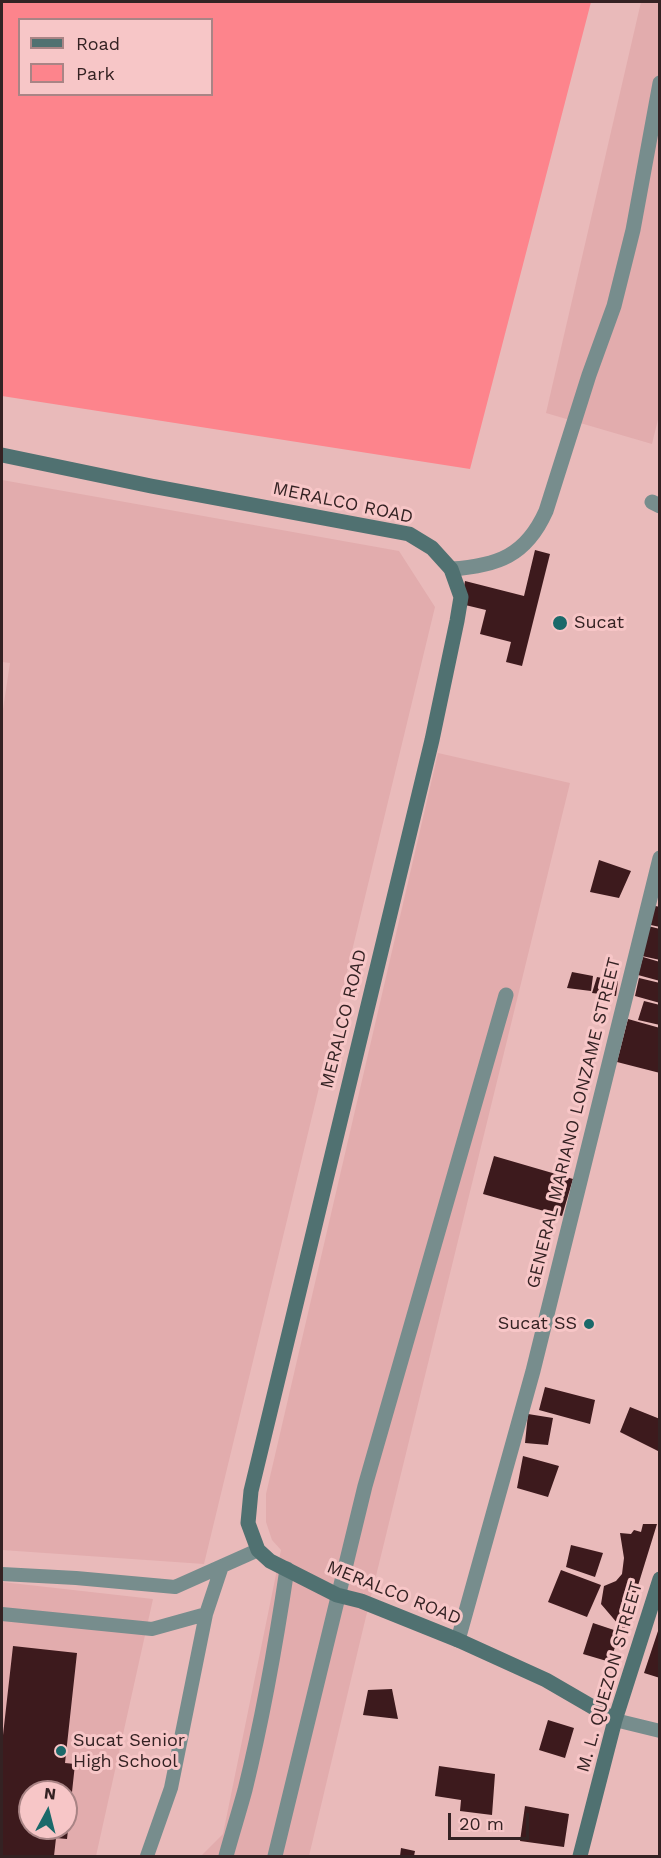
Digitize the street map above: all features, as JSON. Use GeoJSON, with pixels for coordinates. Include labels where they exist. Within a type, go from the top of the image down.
{"type":"FeatureCollection","features":[{"type":"Feature","properties":{"kind":"main road","name":"MERALCO ROAD"},"geometry":{"type":"LineString","coordinates":[[2,455],[151,486],[409,534],[432,548],[451,569],[460,597],[457,621],[434,729],[251,1491],[248,1523],[258,1550],[270,1561],[337,1595],[361,1601],[458,1640],[546,1680],[615,1720]]}},
{"type":"Feature","properties":{"kind":"main road","name":"M. L. QUEZON STREET"},"geometry":{"type":"LineString","coordinates":[[580,1857],[615,1720],[660,1579]]}},
{"type":"Feature","properties":{"kind":"street"},"geometry":{"type":"LineString","coordinates":[[451,569],[476,568],[508,556],[524,545],[538,529],[546,511],[589,375],[614,306],[633,230],[660,83]]}},
{"type":"Feature","properties":{"kind":"street","name":"GENERAL MARIANO LONZAME STREET"},"geometry":{"type":"LineString","coordinates":[[458,1640],[533,1371],[660,858]]}},
{"type":"Feature","properties":{"kind":"street"},"geometry":{"type":"LineString","coordinates":[[275,1857],[337,1595],[397,1370],[506,995]]}},
{"type":"Feature","properties":{"kind":"street"},"geometry":{"type":"LineString","coordinates":[[226,1857],[263,1707],[287,1569]]}},
{"type":"Feature","properties":{"kind":"lane"},"geometry":{"type":"LineString","coordinates":[[2,1574],[175,1587],[258,1550]]}},
{"type":"Feature","properties":{"kind":"lane"},"geometry":{"type":"LineString","coordinates":[[147,1857],[171,1788],[206,1614],[222,1566]]}},
{"type":"Feature","properties":{"kind":"lane"},"geometry":{"type":"LineString","coordinates":[[2,1614],[152,1629],[206,1614]]}},
{"type":"Feature","properties":{"kind":"lane"},"geometry":{"type":"LineString","coordinates":[[615,1720],[660,1731]]}},
{"type":"Feature","properties":{"kind":"shaded area"},"geometry":{"type":"Polygon","coordinates":[[[641,2],[659,2],[660,411],[652,444],[546,413],[641,2]]]}},
{"type":"Feature","properties":{"kind":"shaded area"},"geometry":{"type":"Polygon","coordinates":[[[2,480],[399,551],[435,607],[204,1564],[2,1550],[2,716],[10,663],[2,662],[2,480]]]}},
{"type":"Feature","properties":{"kind":"shaded area"},"geometry":{"type":"Polygon","coordinates":[[[438,753],[570,783],[309,1856],[201,1856],[223,1834],[281,1550],[272,1540],[266,1522],[266,1494],[438,753]]]}},
{"type":"Feature","properties":{"kind":"shaded area","name":"Sucat Senior High School"},"geometry":{"type":"Polygon","coordinates":[[[2,1582],[153,1599],[96,1856],[2,1856],[2,1582]]]}},
{"type":"Feature","properties":{"kind":"green space"},"geometry":{"type":"Polygon","coordinates":[[[2,2],[591,2],[470,469],[2,396],[2,2]]]}},
{"type":"Feature","properties":{"kind":"building"},"geometry":{"type":"Polygon","coordinates":[[[535,550],[550,554],[522,666],[506,662],[511,642],[480,634],[486,610],[461,604],[465,581],[524,596],[535,550]]]}},
{"type":"Feature","properties":{"kind":"building"},"geometry":{"type":"Polygon","coordinates":[[[599,860],[631,871],[619,898],[590,892],[599,860]]]}},
{"type":"Feature","properties":{"kind":"building"},"geometry":{"type":"Polygon","coordinates":[[[651,905],[660,907],[660,927],[646,924],[651,905]]]}},
{"type":"Feature","properties":{"kind":"building"},"geometry":{"type":"Polygon","coordinates":[[[648,926],[660,929],[660,960],[642,956],[648,926]]]}},
{"type":"Feature","properties":{"kind":"building"},"geometry":{"type":"Polygon","coordinates":[[[643,957],[660,962],[660,981],[638,975],[643,957]]]}},
{"type":"Feature","properties":{"kind":"building"},"geometry":{"type":"Polygon","coordinates":[[[572,972],[593,976],[591,991],[567,988],[572,972]]]}},
{"type":"Feature","properties":{"kind":"building"},"geometry":{"type":"Polygon","coordinates":[[[597,977],[618,981],[616,996],[592,993],[597,977]]]}},
{"type":"Feature","properties":{"kind":"building"},"geometry":{"type":"Polygon","coordinates":[[[639,978],[660,983],[660,1003],[635,996],[639,978]]]}},
{"type":"Feature","properties":{"kind":"building"},"geometry":{"type":"Polygon","coordinates":[[[644,1001],[660,1005],[660,1025],[638,1020],[644,1001]]]}},
{"type":"Feature","properties":{"kind":"building"},"geometry":{"type":"Polygon","coordinates":[[[628,1019],[660,1028],[660,1073],[617,1062],[628,1019]]]}},
{"type":"Feature","properties":{"kind":"building"},"geometry":{"type":"Polygon","coordinates":[[[494,1156],[573,1179],[562,1216],[483,1194],[494,1156]]]}},
{"type":"Feature","properties":{"kind":"building"},"geometry":{"type":"Polygon","coordinates":[[[545,1387],[595,1400],[590,1424],[539,1410],[545,1387]]]}},
{"type":"Feature","properties":{"kind":"building"},"geometry":{"type":"Polygon","coordinates":[[[630,1407],[660,1419],[660,1452],[620,1432],[630,1407]]]}},
{"type":"Feature","properties":{"kind":"building"},"geometry":{"type":"Polygon","coordinates":[[[528,1414],[553,1418],[548,1445],[525,1443],[528,1414]]]}},
{"type":"Feature","properties":{"kind":"building"},"geometry":{"type":"Polygon","coordinates":[[[523,1456],[559,1466],[548,1497],[517,1488],[523,1456]]]}},
{"type":"Feature","properties":{"kind":"building"},"geometry":{"type":"Polygon","coordinates":[[[643,1524],[657,1524],[624,1631],[601,1604],[604,1586],[616,1581],[622,1574],[624,1558],[620,1533],[631,1534],[634,1530],[641,1532],[643,1524]]]}},
{"type":"Feature","properties":{"kind":"building"},"geometry":{"type":"Polygon","coordinates":[[[571,1545],[603,1553],[595,1577],[566,1567],[571,1545]]]}},
{"type":"Feature","properties":{"kind":"building"},"geometry":{"type":"Polygon","coordinates":[[[561,1570],[601,1585],[587,1617],[548,1602],[561,1570]]]}},
{"type":"Feature","properties":{"kind":"building"},"geometry":{"type":"Polygon","coordinates":[[[593,1623],[620,1632],[610,1662],[583,1654],[593,1623]]]}},
{"type":"Feature","properties":{"kind":"building"},"geometry":{"type":"Polygon","coordinates":[[[660,1628],[660,1678],[644,1673],[660,1628]]]}},
{"type":"Feature","properties":{"kind":"building"},"geometry":{"type":"Polygon","coordinates":[[[13,1646],[77,1653],[65,1763],[75,1764],[73,1780],[18,1780],[18,1840],[56,1840],[54,1856],[2,1856],[2,1744],[13,1646]]]}},
{"type":"Feature","properties":{"kind":"building"},"geometry":{"type":"Polygon","coordinates":[[[392,1689],[398,1719],[363,1715],[368,1690],[392,1689]]]}},
{"type":"Feature","properties":{"kind":"building"},"geometry":{"type":"Polygon","coordinates":[[[548,1720],[574,1728],[565,1758],[539,1750],[548,1720]]]}},
{"type":"Feature","properties":{"kind":"building"},"geometry":{"type":"Polygon","coordinates":[[[439,1766],[495,1774],[492,1815],[460,1811],[461,1800],[435,1796],[439,1766]]]}},
{"type":"Feature","properties":{"kind":"building"},"geometry":{"type":"Polygon","coordinates":[[[525,1806],[569,1814],[564,1847],[520,1841],[525,1806]]]}},
{"type":"Feature","properties":{"kind":"building"},"geometry":{"type":"Polygon","coordinates":[[[401,1848],[415,1851],[414,1856],[400,1856],[401,1848]]]}},
{"type":"Feature","properties":{"kind":"place","name":"Sucat"},"geometry":{"type":"Point","coordinates":[560,623]}},
{"type":"Feature","properties":{"kind":"place","name":"Sucat SS"},"geometry":{"type":"Point","coordinates":[589,1324]}},
{"type":"Feature","properties":{"kind":"place","name":"Sucat Senior High School"},"geometry":{"type":"Point","coordinates":[61,1751]}}]}
